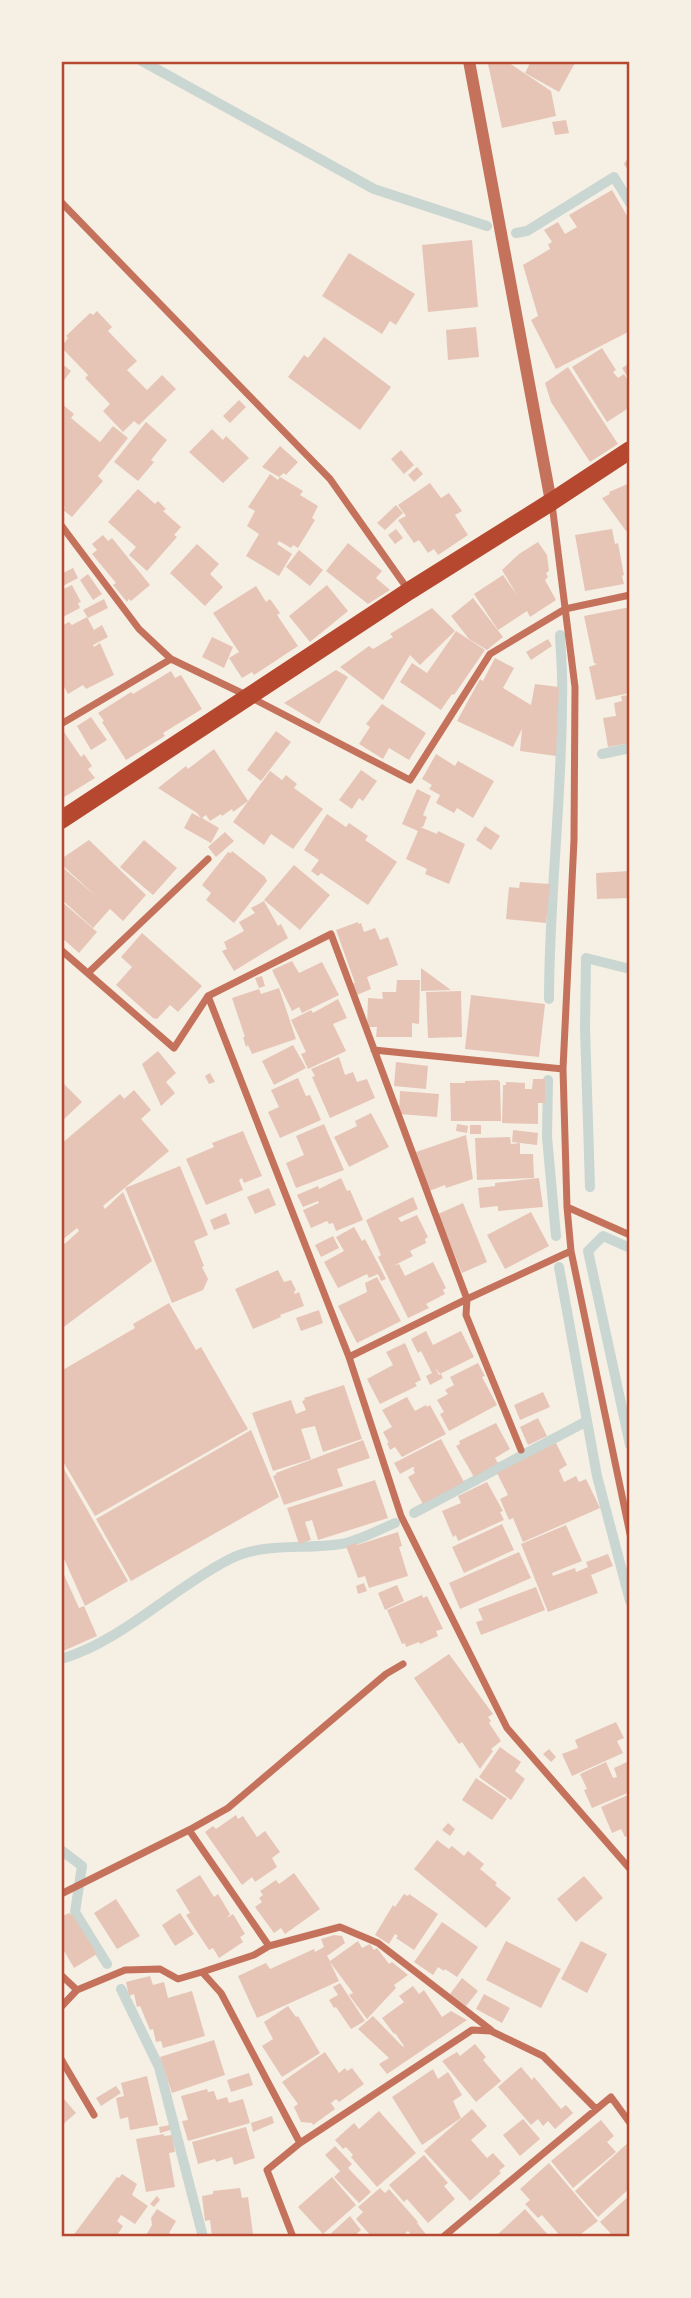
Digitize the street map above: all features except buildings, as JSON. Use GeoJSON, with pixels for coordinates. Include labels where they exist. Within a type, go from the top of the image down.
{"type":"FeatureCollection","features":[{"type":"Feature","properties":{"kind":"main road"},"geometry":{"type":"LineString","coordinates":[[61,820],[630,450]]}},
{"type":"Feature","properties":{"kind":"street"},"geometry":{"type":"LineString","coordinates":[[469,61],[551,502],[575,687],[574,840],[563,1069],[566,1207],[571,1251],[630,1534]]}},
{"type":"Feature","properties":{"kind":"street"},"geometry":{"type":"LineString","coordinates":[[61,202],[330,479],[410,591]]}},
{"type":"Feature","properties":{"kind":"street"},"geometry":{"type":"LineString","coordinates":[[61,525],[139,629],[171,659],[410,780],[490,654],[565,609],[630,595]]}},
{"type":"Feature","properties":{"kind":"street"},"geometry":{"type":"LineString","coordinates":[[61,724],[171,659]]}},
{"type":"Feature","properties":{"kind":"street"},"geometry":{"type":"LineString","coordinates":[[88,973],[208,859]]}},
{"type":"Feature","properties":{"kind":"street"},"geometry":{"type":"LineString","coordinates":[[61,950],[174,1048],[208,996],[331,934],[467,1299],[466,1315],[522,1450]]}},
{"type":"Feature","properties":{"kind":"street"},"geometry":{"type":"LineString","coordinates":[[208,996],[349,1357],[401,1516],[507,1728],[630,1869]]}},
{"type":"Feature","properties":{"kind":"street"},"geometry":{"type":"LineString","coordinates":[[374,1050],[563,1069]]}},
{"type":"Feature","properties":{"kind":"street"},"geometry":{"type":"LineString","coordinates":[[566,1207],[630,1235]]}},
{"type":"Feature","properties":{"kind":"street"},"geometry":{"type":"LineString","coordinates":[[349,1357],[571,1251]]}},
{"type":"Feature","properties":{"kind":"street"},"geometry":{"type":"LineString","coordinates":[[61,1894],[228,1808],[386,1674],[403,1664]]}},
{"type":"Feature","properties":{"kind":"street"},"geometry":{"type":"LineString","coordinates":[[189,1830],[269,1946]]}},
{"type":"Feature","properties":{"kind":"street"},"geometry":{"type":"LineString","coordinates":[[61,2007],[77,1990],[125,1970],[160,1969],[178,1979],[254,1955],[269,1946],[340,1927],[378,1943],[491,2031],[543,2056],[596,2109]]}},
{"type":"Feature","properties":{"kind":"street"},"geometry":{"type":"LineString","coordinates":[[202,1972],[221,1993],[300,2143]]}},
{"type":"Feature","properties":{"kind":"street"},"geometry":{"type":"LineString","coordinates":[[61,1975],[77,1990]]}},
{"type":"Feature","properties":{"kind":"street"},"geometry":{"type":"LineString","coordinates":[[293,2237],[267,2170],[300,2143],[472,2030],[491,2031]]}},
{"type":"Feature","properties":{"kind":"street"},"geometry":{"type":"LineString","coordinates":[[61,2059],[94,2115]]}},
{"type":"Feature","properties":{"kind":"street"},"geometry":{"type":"LineString","coordinates":[[443,2237],[611,2097],[630,2123]]}},
{"type":"Feature","properties":{"kind":"waterway"},"geometry":{"type":"LineString","coordinates":[[142,61],[374,189],[487,226]]}},
{"type":"Feature","properties":{"kind":"waterway"},"geometry":{"type":"LineString","coordinates":[[516,233],[527,231],[614,177],[630,203]]}},
{"type":"Feature","properties":{"kind":"waterway"},"geometry":{"type":"LineString","coordinates":[[549,999],[561,736],[560,635]]}},
{"type":"Feature","properties":{"kind":"waterway"},"geometry":{"type":"LineString","coordinates":[[602,754],[630,748]]}},
{"type":"Feature","properties":{"kind":"waterway"},"geometry":{"type":"LineString","coordinates":[[590,1187],[585,1028],[586,958],[630,969]]}},
{"type":"Feature","properties":{"kind":"waterway"},"geometry":{"type":"LineString","coordinates":[[548,1080],[547,1137],[556,1236]]}},
{"type":"Feature","properties":{"kind":"waterway"},"geometry":{"type":"LineString","coordinates":[[630,1248],[603,1236],[588,1251],[630,1445]]}},
{"type":"Feature","properties":{"kind":"waterway"},"geometry":{"type":"LineString","coordinates":[[559,1267],[597,1476],[630,1601]]}},
{"type":"Feature","properties":{"kind":"waterway"},"geometry":{"type":"LineString","coordinates":[[414,1513],[587,1421]]}},
{"type":"Feature","properties":{"kind":"waterway"},"geometry":{"type":"LineString","coordinates":[[61,1659],[105,1640],[230,1559],[270,1548],[348,1543],[395,1523]]}},
{"type":"Feature","properties":{"kind":"waterway"},"geometry":{"type":"LineString","coordinates":[[61,1850],[82,1866],[75,1912],[107,1964]]}},
{"type":"Feature","properties":{"kind":"waterway"},"geometry":{"type":"LineString","coordinates":[[121,1989],[159,2067],[203,2237]]}}]}
